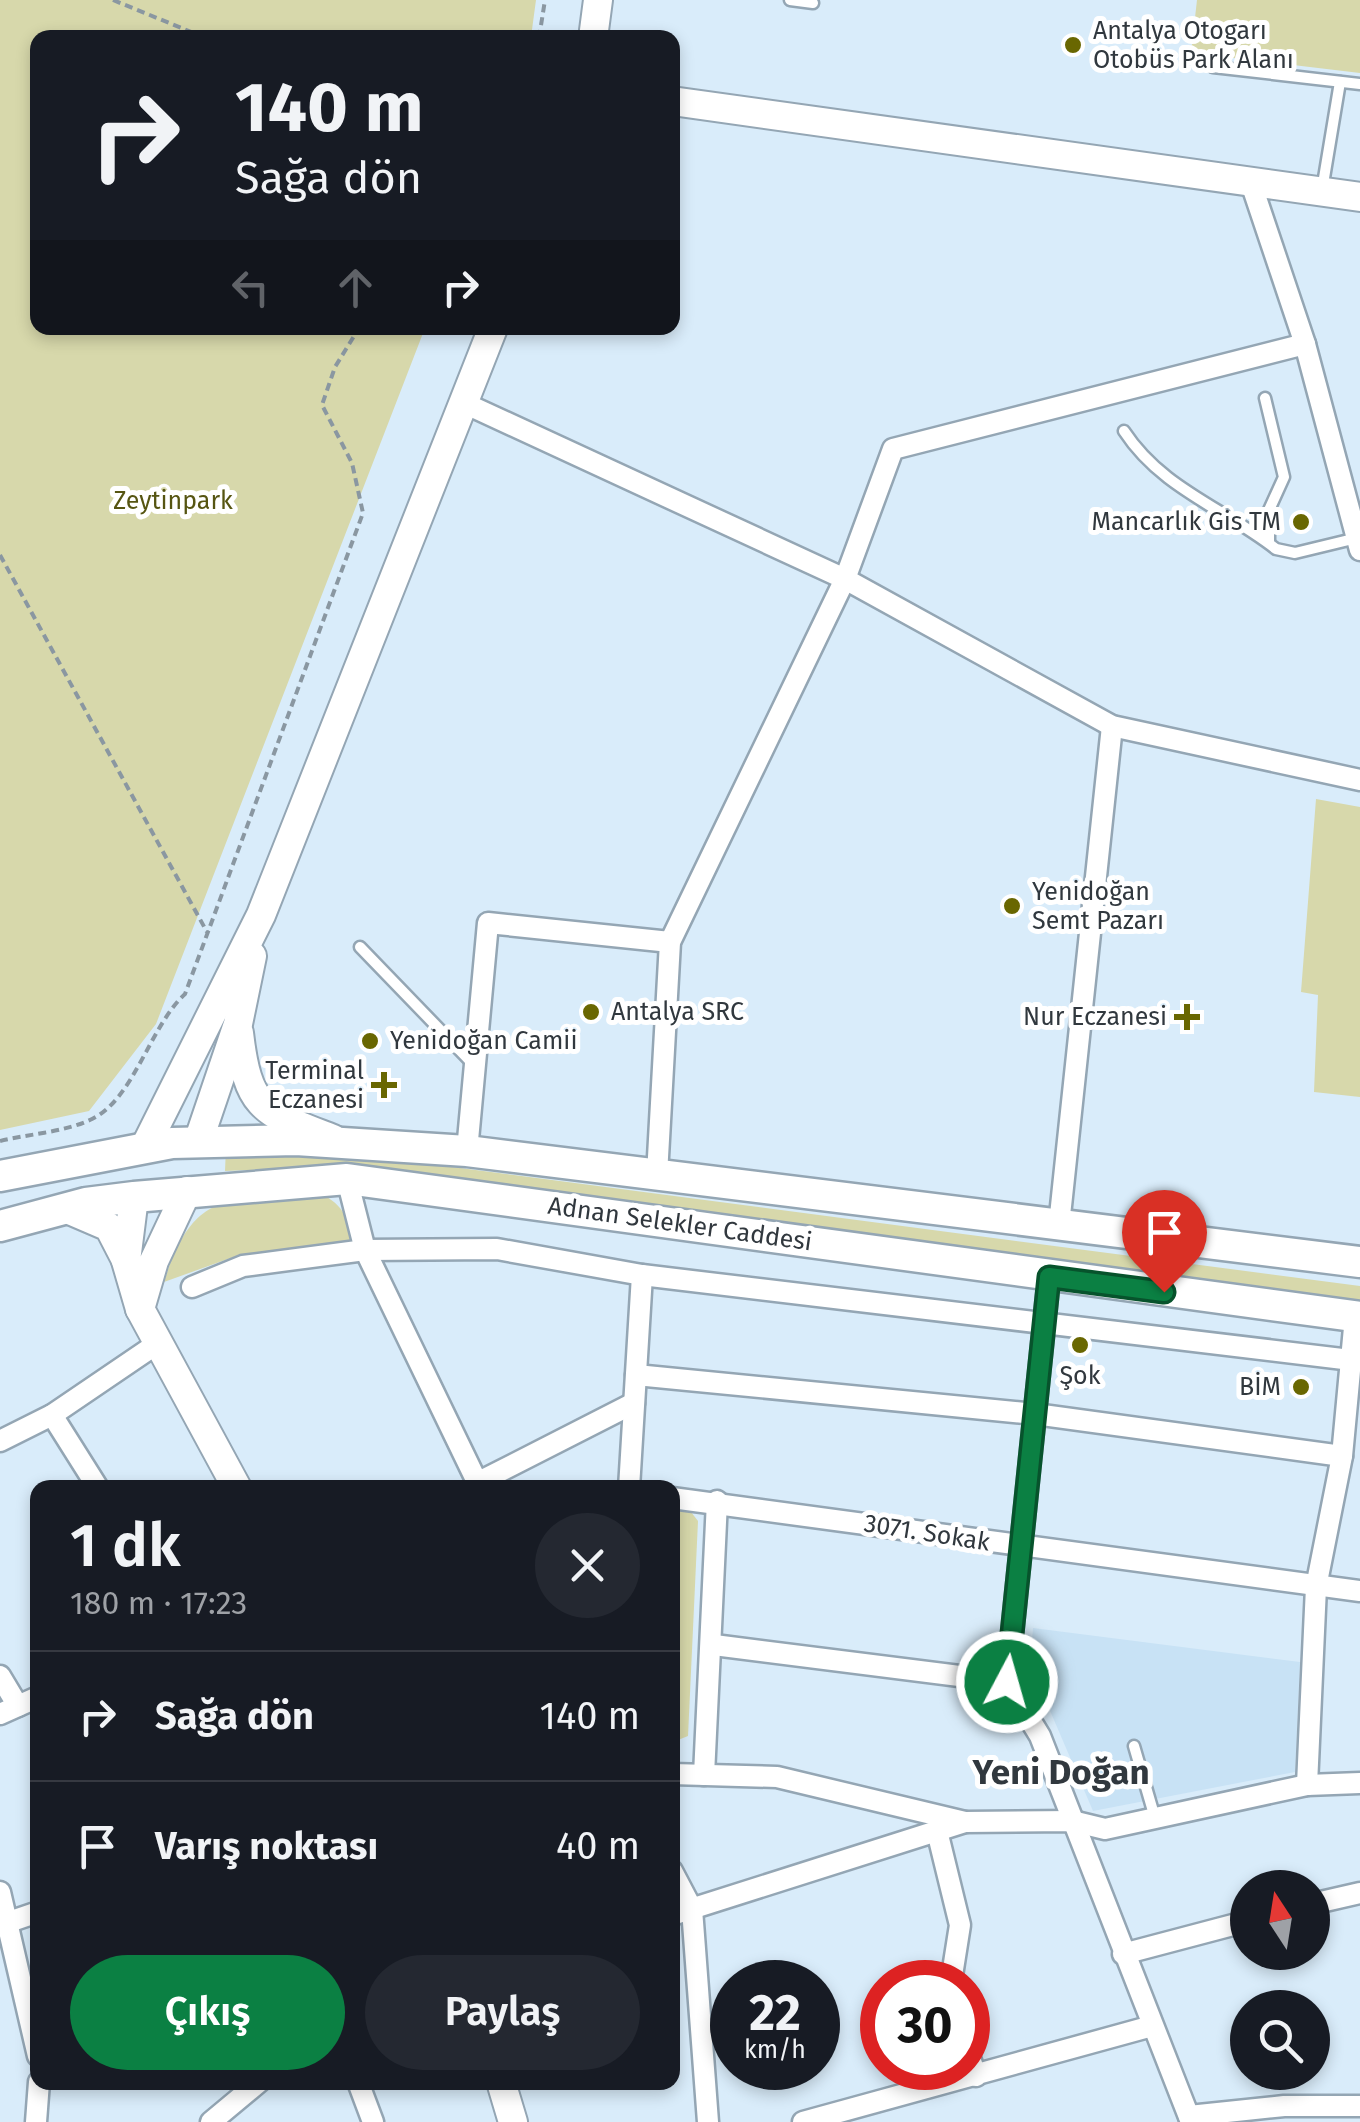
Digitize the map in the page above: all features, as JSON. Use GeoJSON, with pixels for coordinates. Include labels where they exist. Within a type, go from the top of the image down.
{"type":"FeatureCollection","features":[{"type":"Feature","properties":{"kind":"main road"},"geometry":{"type":"LineString","coordinates":[[594,30],[598,0]]}},
{"type":"Feature","properties":{"kind":"main road"},"geometry":{"type":"LineString","coordinates":[[680,102],[1360,197]]}},
{"type":"Feature","properties":{"kind":"main road","name":"Adnan Selekler Caddesi"},"geometry":{"type":"LineString","coordinates":[[145,1147],[260,916],[490,335]]}},
{"type":"Feature","properties":{"kind":"main road","name":"Adnan Selekler Caddesi"},"geometry":{"type":"LineString","coordinates":[[198,1142],[238,1024],[260,916]]}},
{"type":"Feature","properties":{"kind":"main road","name":"Adnan Selekler Caddesi"},"geometry":{"type":"LineString","coordinates":[[238,1024],[244,1076],[265,1110],[339,1141]]}},
{"type":"Feature","properties":{"kind":"main road","name":"Adnan Selekler Caddesi"},"geometry":{"type":"LineString","coordinates":[[0,1176],[145,1147],[198,1142],[339,1141],[466,1152],[1360,1262]]}},
{"type":"Feature","properties":{"kind":"main road"},"geometry":{"type":"LineString","coordinates":[[140,1309],[154,1261],[187,1191],[198,1142]]}},
{"type":"Feature","properties":{"kind":"main road"},"geometry":{"type":"LineString","coordinates":[[126,1260],[145,1147]]}},
{"type":"Feature","properties":{"kind":"main road","name":"Adnan Selekler Caddesi"},"geometry":{"type":"LineString","coordinates":[[0,1226],[134,1196],[347,1179],[1358,1317]]}},
{"type":"Feature","properties":{"kind":"main road"},"geometry":{"type":"LineString","coordinates":[[67,1209],[109,1227],[126,1260],[140,1309],[233,1480]]}},
{"type":"Feature","properties":{"kind":"main road"},"geometry":{"type":"LineString","coordinates":[[503,2090],[513,2122]]}},
{"type":"Feature","properties":{"kind":"street"},"geometry":{"type":"LineString","coordinates":[[1250,180],[1305,344],[1358,544]]}},
{"type":"Feature","properties":{"kind":"street"},"geometry":{"type":"LineString","coordinates":[[656,1175],[670,942],[845,579],[893,449],[1305,344]]}},
{"type":"Feature","properties":{"kind":"street"},"geometry":{"type":"LineString","coordinates":[[464,403],[845,579],[1112,726],[1360,780]]}},
{"type":"Feature","properties":{"kind":"street"},"geometry":{"type":"LineString","coordinates":[[1058,1225],[1112,726]]}},
{"type":"Feature","properties":{"kind":"street"},"geometry":{"type":"LineString","coordinates":[[466,1152],[488,923],[670,942]]}},
{"type":"Feature","properties":{"kind":"street"},"geometry":{"type":"LineString","coordinates":[[347,1179],[365,1250],[476,1480]]}},
{"type":"Feature","properties":{"kind":"street"},"geometry":{"type":"LineString","coordinates":[[192,1287],[243,1266],[365,1250],[497,1248],[642,1274],[1356,1361]]}},
{"type":"Feature","properties":{"kind":"street"},"geometry":{"type":"LineString","coordinates":[[629,1480],[642,1274]]}},
{"type":"Feature","properties":{"kind":"street"},"geometry":{"type":"LineString","coordinates":[[1049,1277],[1007,1682],[1040,1736],[1190,2119],[1284,2106],[1360,2106]]}},
{"type":"Feature","properties":{"kind":"street"},"geometry":{"type":"LineString","coordinates":[[1307,1786],[1316,1587],[1342,1456],[1356,1361],[1358,1317]]}},
{"type":"Feature","properties":{"kind":"street"},"geometry":{"type":"LineString","coordinates":[[0,1441],[52,1416],[158,1343]]}},
{"type":"Feature","properties":{"kind":"street"},"geometry":{"type":"LineString","coordinates":[[636,1375],[1035,1414],[1342,1456]]}},
{"type":"Feature","properties":{"kind":"street"},"geometry":{"type":"LineString","coordinates":[[488,1480],[634,1403]]}},
{"type":"Feature","properties":{"kind":"street"},"geometry":{"type":"LineString","coordinates":[[52,1416],[93,1480]]}},
{"type":"Feature","properties":{"kind":"street","name":"3071. Sokak"},"geometry":{"type":"LineString","coordinates":[[680,1499],[1360,1592]]}},
{"type":"Feature","properties":{"kind":"street"},"geometry":{"type":"LineString","coordinates":[[704,1775],[714,1645],[717,1501]]}},
{"type":"Feature","properties":{"kind":"street"},"geometry":{"type":"LineString","coordinates":[[714,1645],[1007,1682]]}},
{"type":"Feature","properties":{"kind":"street"},"geometry":{"type":"LineString","coordinates":[[0,1676],[18,1706]]}},
{"type":"Feature","properties":{"kind":"street"},"geometry":{"type":"LineString","coordinates":[[680,1774],[778,1776],[965,1822],[1072,1821],[1105,1829],[1307,1786],[1360,1782]]}},
{"type":"Feature","properties":{"kind":"street"},"geometry":{"type":"LineString","coordinates":[[708,2122],[682,1912],[965,1822]]}},
{"type":"Feature","properties":{"kind":"street"},"geometry":{"type":"LineString","coordinates":[[938,1831],[960,1925],[954,1960]]}},
{"type":"Feature","properties":{"kind":"street"},"geometry":{"type":"LineString","coordinates":[[0,1892],[4,1924],[30,2025]]}},
{"type":"Feature","properties":{"kind":"street"},"geometry":{"type":"LineString","coordinates":[[1330,1900],[1360,1893]]}},
{"type":"Feature","properties":{"kind":"street"},"geometry":{"type":"LineString","coordinates":[[4,1924],[30,1915]]}},
{"type":"Feature","properties":{"kind":"street"},"geometry":{"type":"LineString","coordinates":[[1124,1954],[1230,1926]]}},
{"type":"Feature","properties":{"kind":"street"},"geometry":{"type":"LineString","coordinates":[[990,2072],[1152,2026]]}},
{"type":"Feature","properties":{"kind":"street"},"geometry":{"type":"LineString","coordinates":[[36,2122],[38,2090]]}},
{"type":"Feature","properties":{"kind":"street"},"geometry":{"type":"LineString","coordinates":[[222,2119],[246,2090]]}},
{"type":"Feature","properties":{"kind":"street"},"geometry":{"type":"LineString","coordinates":[[361,2090],[373,2122]]}},
{"type":"Feature","properties":{"kind":"street"},"geometry":{"type":"LineString","coordinates":[[802,2122],[874,2114],[938,2090]]}},
{"type":"Feature","properties":{"kind":"lane"},"geometry":{"type":"LineString","coordinates":[[790,0],[813,3]]}},
{"type":"Feature","properties":{"kind":"lane"},"geometry":{"type":"LineString","coordinates":[[1213,67],[1360,84]]}},
{"type":"Feature","properties":{"kind":"lane"},"geometry":{"type":"LineString","coordinates":[[1322,191],[1340,82]]}},
{"type":"Feature","properties":{"kind":"lane"},"geometry":{"type":"LineString","coordinates":[[1265,398],[1284,476],[1270,510],[1269,543]]}},
{"type":"Feature","properties":{"kind":"lane"},"geometry":{"type":"LineString","coordinates":[[1124,432],[1140,456],[1176,487],[1269,543],[1295,553],[1358,544]]}},
{"type":"Feature","properties":{"kind":"lane"},"geometry":{"type":"LineString","coordinates":[[360,947],[474,1065]]}},
{"type":"Feature","properties":{"kind":"lane"},"geometry":{"type":"LineString","coordinates":[[1134,1746],[1154,1818]]}},
{"type":"Feature","properties":{"kind":"path"},"geometry":{"type":"LineString","coordinates":[[112,0],[186,30]]}},
{"type":"Feature","properties":{"kind":"path"},"geometry":{"type":"LineString","coordinates":[[541,30],[546,0]]}},
{"type":"Feature","properties":{"kind":"path"},"geometry":{"type":"LineString","coordinates":[[0,1141],[93,1119],[116,1100],[171,1006],[185,994],[362,512],[352,463],[322,405],[334,367],[355,335]]}},
{"type":"Feature","properties":{"kind":"path"},"geometry":{"type":"LineString","coordinates":[[0,555],[208,933]]}},
{"type":"Feature","properties":{"kind":"shaded area"},"geometry":{"type":"Polygon","coordinates":[[[1033,1628],[1300,1662],[1295,1772],[1093,1811],[1030,1664],[1033,1628]]]}},
{"type":"Feature","properties":{"kind":"green space","name":"Zeytinpark"},"geometry":{"type":"Polygon","coordinates":[[[0,0],[536,0],[532,30],[30,30],[30,335],[422,335],[156,1024],[89,1111],[0,1130],[0,0]]]}},
{"type":"Feature","properties":{"kind":"green space"},"geometry":{"type":"Polygon","coordinates":[[[1197,0],[1360,0],[1360,73],[1191,53],[1197,0]]]}},
{"type":"Feature","properties":{"kind":"green space"},"geometry":{"type":"Polygon","coordinates":[[[1316,799],[1360,807],[1360,1097],[1314,1092],[1318,995],[1301,992],[1316,799]]]}},
{"type":"Feature","properties":{"kind":"green space"},"geometry":{"type":"Polygon","coordinates":[[[226,1147],[353,1154],[1360,1286],[1360,1306],[349,1166],[225,1171],[226,1147]]]}},
{"type":"Feature","properties":{"kind":"green space"},"geometry":{"type":"Polygon","coordinates":[[[314,1191],[330,1199],[346,1217],[350,1242],[239,1255],[164,1282],[188,1230],[218,1205],[314,1191]]]}},
{"type":"Feature","properties":{"kind":"green space"},"geometry":{"type":"Polygon","coordinates":[[[680,1509],[691,1512],[698,1521],[688,1736],[680,1739],[680,1509]]]}},
{"type":"Feature","properties":{"kind":"place","name":"Antalya Otogarı Otobüs Park Alanı"},"geometry":{"type":"Point","coordinates":[1073,45]}},
{"type":"Feature","properties":{"kind":"place","name":"Mancarlık Gis TM"},"geometry":{"type":"Point","coordinates":[1301,522]}},
{"type":"Feature","properties":{"kind":"place","name":"Yenidoğan Semt Pazarı"},"geometry":{"type":"Point","coordinates":[1012,906]}},
{"type":"Feature","properties":{"kind":"place","name":"Antalya SRC"},"geometry":{"type":"Point","coordinates":[591,1012]}},
{"type":"Feature","properties":{"kind":"place","name":"Nur Eczanesi"},"geometry":{"type":"Point","coordinates":[1187,1017]}},
{"type":"Feature","properties":{"kind":"place","name":"Yenidoğan Camii"},"geometry":{"type":"Point","coordinates":[370,1041]}},
{"type":"Feature","properties":{"kind":"place","name":"Terminal Eczanesi"},"geometry":{"type":"Point","coordinates":[384,1085]}},
{"type":"Feature","properties":{"kind":"place","name":"Şok"},"geometry":{"type":"Point","coordinates":[1080,1345]}},
{"type":"Feature","properties":{"kind":"place","name":"BİM"},"geometry":{"type":"Point","coordinates":[1301,1387]}},
{"type":"Feature","properties":{"kind":"district","name":"Yeni Doğan"},"geometry":{"type":"Point","coordinates":[1061,1772]}},
{"type":"Feature","properties":{"kind":"route"},"geometry":{"type":"LineString","coordinates":[[1007,1682],[1049,1277],[1164,1292]]}}]}
